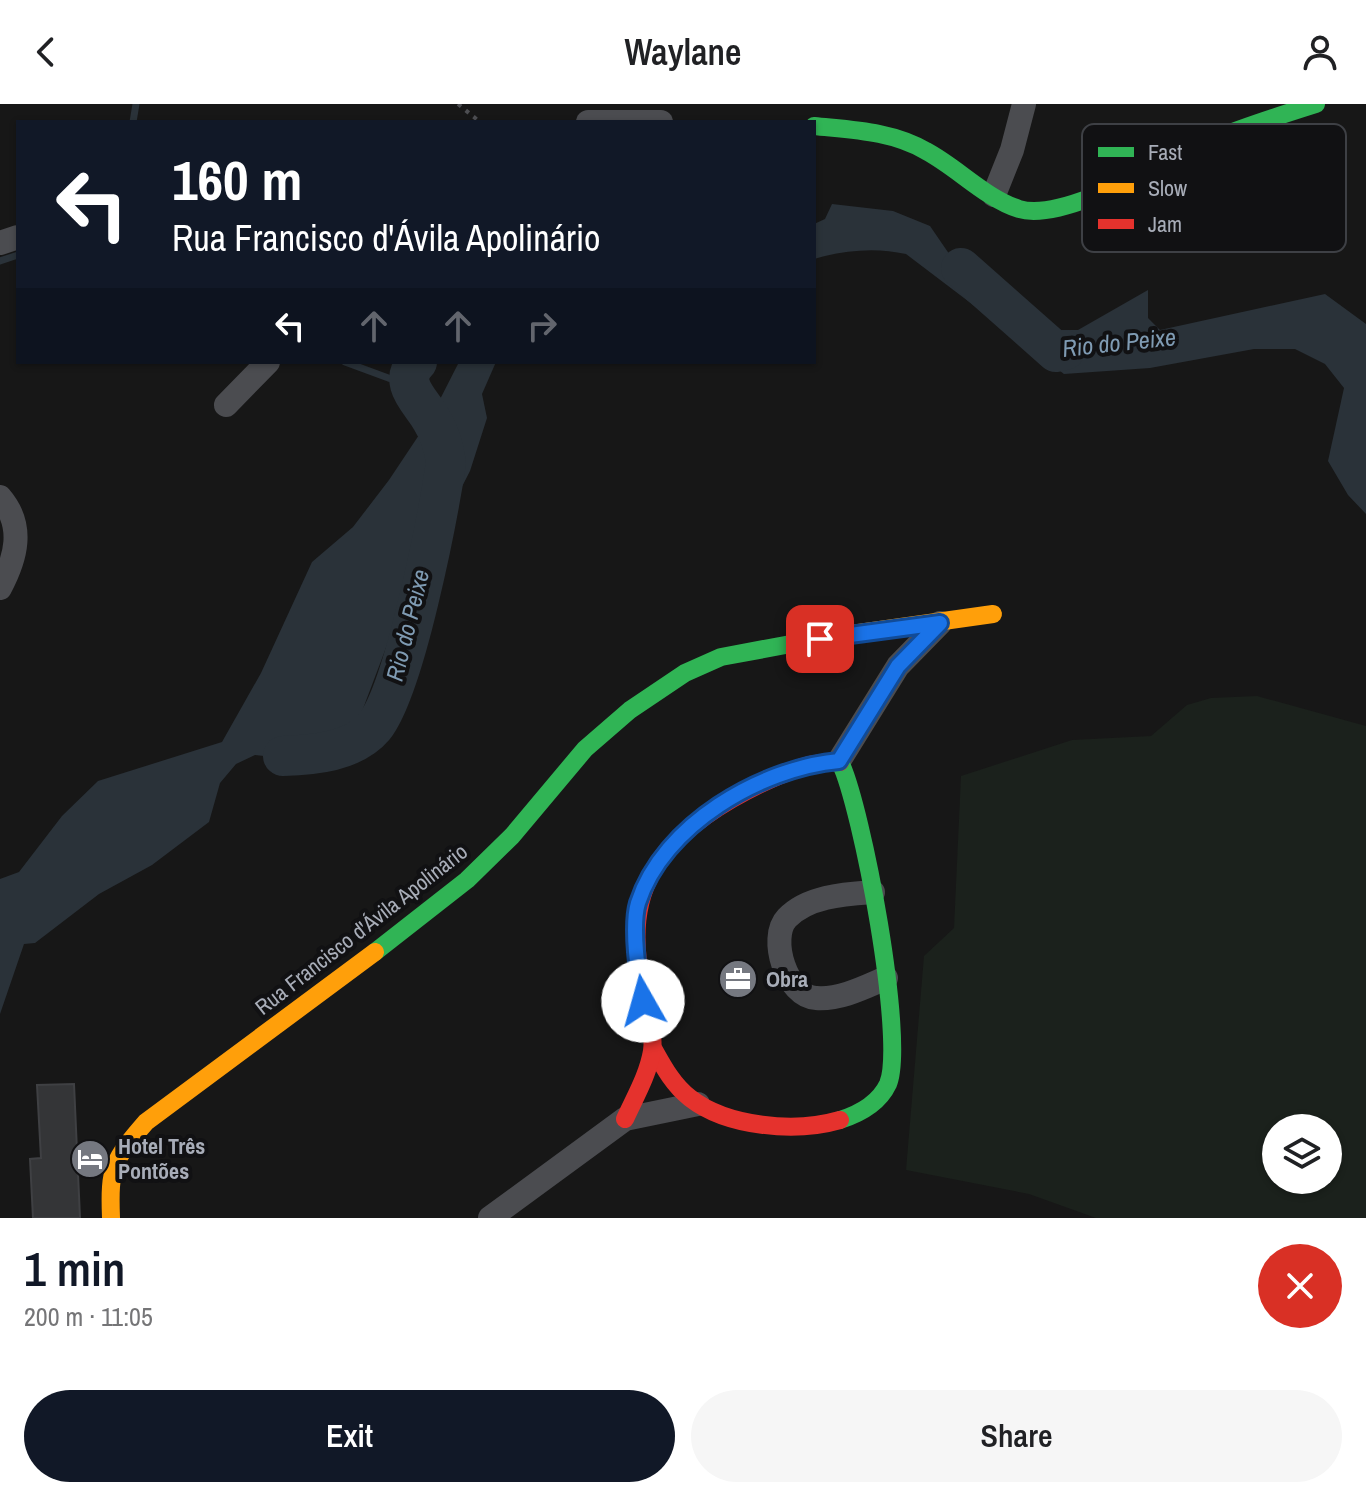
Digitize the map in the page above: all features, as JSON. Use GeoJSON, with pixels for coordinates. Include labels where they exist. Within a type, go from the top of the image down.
{"type":"FeatureCollection","features":[{"type":"Feature","properties":{"kind":"street"},"geometry":{"type":"LineString","coordinates":[[994,195],[1012,150],[1024,104]]}},
{"type":"Feature","properties":{"kind":"street"},"geometry":{"type":"LineString","coordinates":[[1227,124],[1248,114],[1316,104]]}},
{"type":"Feature","properties":{"kind":"street"},"geometry":{"type":"LineString","coordinates":[[816,126],[886,135],[915,144],[962,171],[1015,208],[1032,211],[1056,207],[1082,194]]}},
{"type":"Feature","properties":{"kind":"street"},"geometry":{"type":"LineString","coordinates":[[226,405],[266,364]]}},
{"type":"Feature","properties":{"kind":"street"},"geometry":{"type":"LineString","coordinates":[[0,497],[13,520],[16,548],[13,563],[0,588]]}},
{"type":"Feature","properties":{"kind":"street","name":"Rua Francisco d'Ávila Apolinário"},"geometry":{"type":"LineString","coordinates":[[111,1218],[110,1186],[116,1157],[146,1122],[322,994],[467,880],[512,836],[585,749],[630,710],[685,673],[721,657],[760,647],[993,614]]}},
{"type":"Feature","properties":{"kind":"street"},"geometry":{"type":"LineString","coordinates":[[839,761],[847,770],[873,892],[893,1036],[889,1081],[880,1097],[859,1114],[830,1124],[784,1126],[741,1118],[698,1104],[667,1072],[653,1048],[638,977],[637,906],[654,868],[675,841],[729,800],[784,774],[839,761],[898,666],[940,623]]}},
{"type":"Feature","properties":{"kind":"street"},"geometry":{"type":"LineString","coordinates":[[873,892],[823,899],[801,907],[784,920],[780,937],[781,954],[789,977],[799,992],[807,997],[832,997],[886,978]]}},
{"type":"Feature","properties":{"kind":"street"},"geometry":{"type":"LineString","coordinates":[[625,1119],[653,1048]]}},
{"type":"Feature","properties":{"kind":"street"},"geometry":{"type":"LineString","coordinates":[[490,1218],[625,1119],[698,1104]]}},
{"type":"Feature","properties":{"kind":"path"},"geometry":{"type":"LineString","coordinates":[[458,104],[478,120]]}},
{"type":"Feature","properties":{"kind":"shaded area"},"geometry":{"type":"Polygon","coordinates":[[[1257,696],[1366,726],[1366,1218],[1096,1218],[1029,1194],[906,1170],[924,956],[954,928],[961,776],[1072,740],[1151,736],[1187,705],[1211,698],[1257,696]]]}},
{"type":"Feature","properties":{"kind":"water"},"geometry":{"type":"Polygon","coordinates":[[[832,204],[893,211],[930,226],[954,261],[988,277],[1004,310],[1019,323],[1045,330],[1078,330],[1148,290],[1148,318],[1160,330],[1325,294],[1366,324],[1366,514],[1348,495],[1328,461],[1344,388],[1325,364],[1295,349],[1254,349],[1150,368],[1064,374],[906,254],[860,250],[816,258],[816,223],[825,219],[832,204]]]}},
{"type":"Feature","properties":{"kind":"water"},"geometry":{"type":"Polygon","coordinates":[[[458,364],[495,364],[482,394],[487,418],[470,471],[404,600],[358,722],[331,754],[310,761],[255,755],[236,764],[220,783],[209,822],[152,865],[99,894],[35,943],[24,944],[0,1014],[0,879],[19,872],[62,816],[98,781],[222,742],[261,673],[312,562],[353,527],[431,417],[458,364]]]}},
{"type":"Feature","properties":{"kind":"building"},"geometry":{"type":"Polygon","coordinates":[[[74,1084],[80,1218],[33,1218],[30,1159],[41,1158],[37,1085],[74,1084]]]}},
{"type":"Feature","properties":{"kind":"waterway"},"geometry":{"type":"LineString","coordinates":[[133,120],[136,104]]}},
{"type":"Feature","properties":{"kind":"waterway"},"geometry":{"type":"LineString","coordinates":[[0,261],[16,256]]}},
{"type":"Feature","properties":{"kind":"waterway","name":"Rio do Peixe"},"geometry":{"type":"LineString","coordinates":[[961,268],[1056,352],[1065,350]]}},
{"type":"Feature","properties":{"kind":"waterway"},"geometry":{"type":"LineString","coordinates":[[350,364],[410,386]]}},
{"type":"Feature","properties":{"kind":"waterway","name":"Rio do Peixe"},"geometry":{"type":"LineString","coordinates":[[283,756],[307,755],[355,742],[374,727],[386,707],[397,677],[419,601],[446,463],[437,430],[410,385],[409,377],[416,364]]}},
{"type":"Feature","properties":{"kind":"traffic: fast"},"geometry":{"type":"LineString","coordinates":[[1254,124],[1316,104]]}},
{"type":"Feature","properties":{"kind":"traffic: fast"},"geometry":{"type":"LineString","coordinates":[[816,126],[872,132],[913,144],[983,190],[1019,209],[1039,211],[1082,200]]}},
{"type":"Feature","properties":{"kind":"traffic: fast"},"geometry":{"type":"LineString","coordinates":[[375,952],[467,880],[512,836],[585,749],[630,710],[685,673],[721,657],[823,638]]}},
{"type":"Feature","properties":{"kind":"traffic: fast"},"geometry":{"type":"LineString","coordinates":[[840,762],[870,872],[887,975],[892,1060],[888,1084],[879,1097],[861,1111],[840,1120]]}},
{"type":"Feature","properties":{"kind":"traffic: slow"},"geometry":{"type":"LineString","coordinates":[[823,638],[993,614]]}},
{"type":"Feature","properties":{"kind":"traffic: slow"},"geometry":{"type":"LineString","coordinates":[[111,1218],[115,1165],[146,1122],[375,952]]}},
{"type":"Feature","properties":{"kind":"traffic: jam"},"geometry":{"type":"LineString","coordinates":[[625,1119],[644,1077],[653,1042],[637,948],[637,920],[642,895],[652,872],[684,833],[732,799],[798,768],[840,762]]}},
{"type":"Feature","properties":{"kind":"traffic: jam"},"geometry":{"type":"LineString","coordinates":[[653,1048],[684,1093],[723,1116],[762,1125],[783,1126],[840,1120]]}},
{"type":"Feature","properties":{"kind":"place","name":"Obra"},"geometry":{"type":"Point","coordinates":[738,979]}},
{"type":"Feature","properties":{"kind":"place","name":"Hotel Três Pontões"},"geometry":{"type":"Point","coordinates":[90,1159]}},
{"type":"Feature","properties":{"kind":"route"},"geometry":{"type":"LineString","coordinates":[[643,1001],[638,977],[637,906],[654,868],[675,841],[729,800],[784,774],[824,762],[839,761],[898,666],[940,623],[820,639]]}}]}
